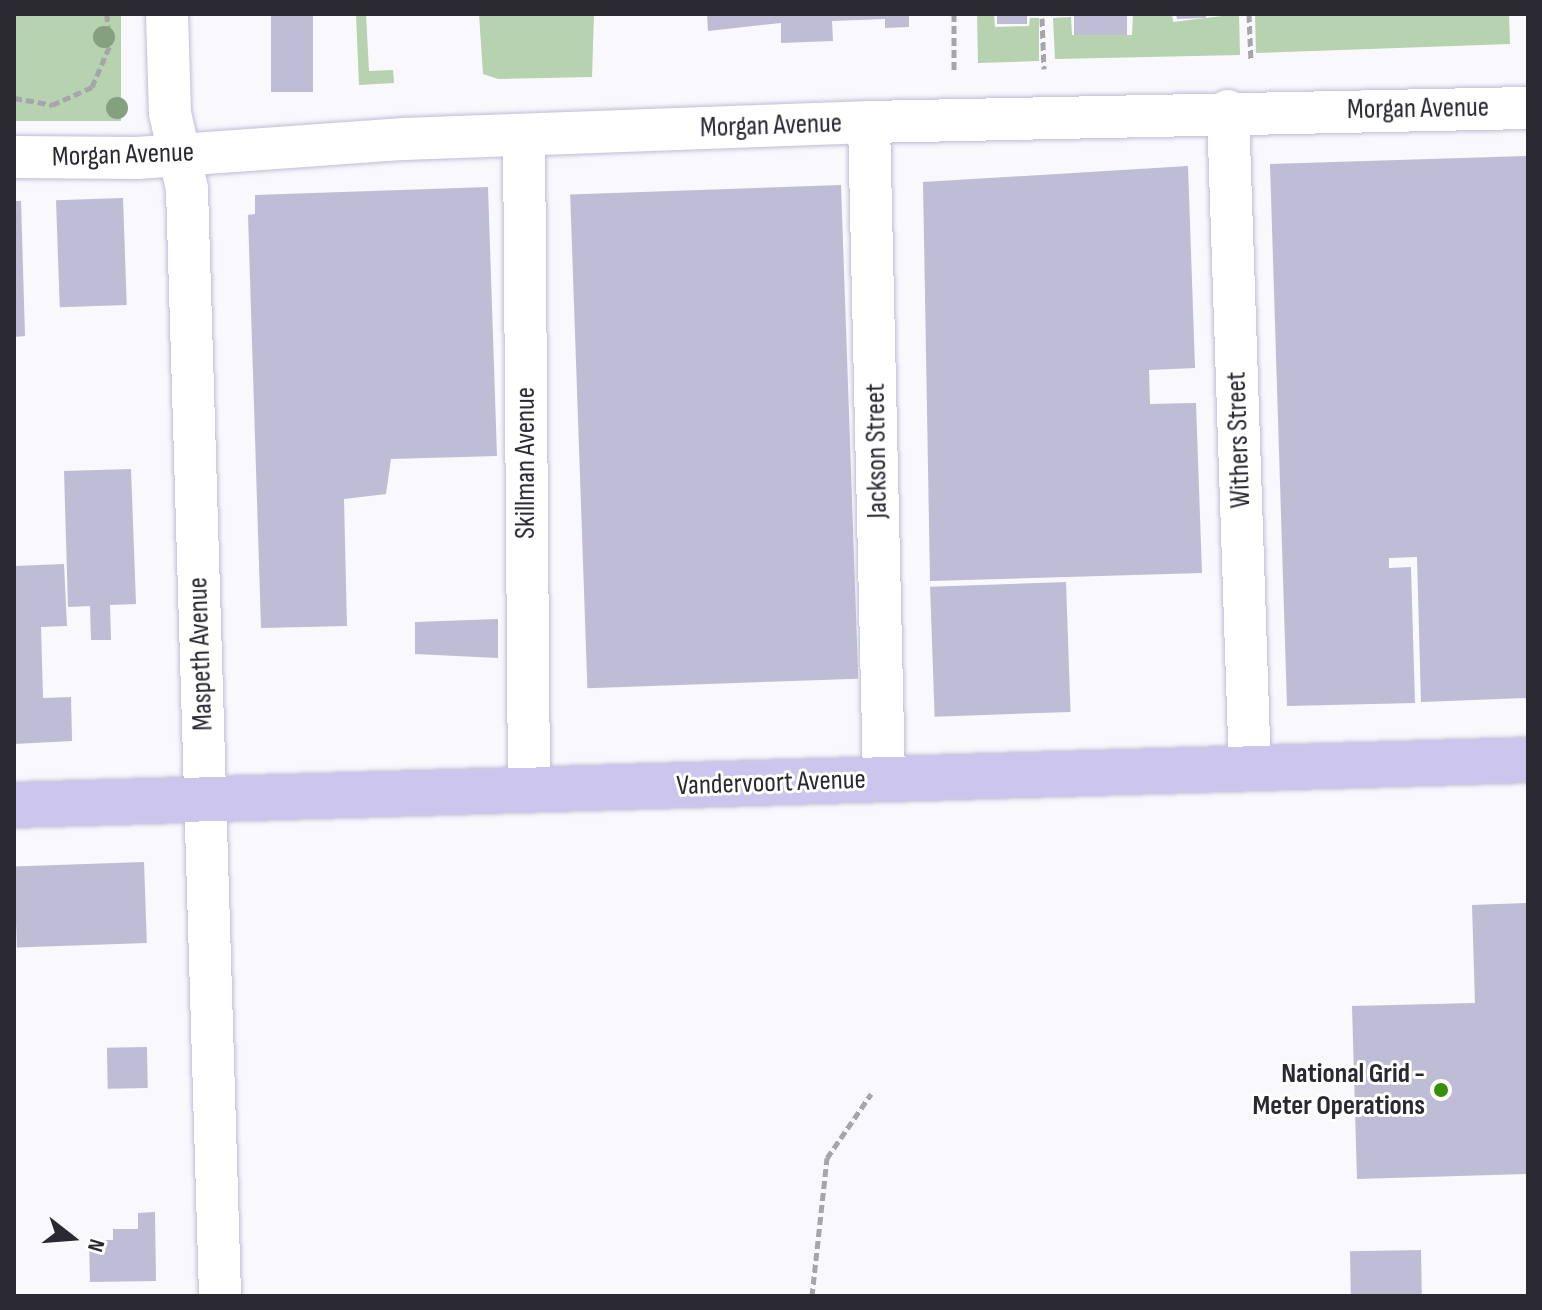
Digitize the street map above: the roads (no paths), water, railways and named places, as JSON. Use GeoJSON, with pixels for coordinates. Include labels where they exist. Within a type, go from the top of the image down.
{"type":"FeatureCollection","features":[{"type":"Feature","properties":{"kind":"main road","name":"Vandervoort Avenue"},"geometry":{"type":"LineString","coordinates":[[14,805],[1528,760]]}},
{"type":"Feature","properties":{"kind":"street","name":"Maspeth Avenue"},"geometry":{"type":"LineString","coordinates":[[167,14],[170,113],[187,189],[220,1296]]}},
{"type":"Feature","properties":{"kind":"street","name":"Morgan Avenue"},"geometry":{"type":"LineString","coordinates":[[14,157],[71,160],[524,135],[869,122],[1228,111],[1528,108]]}},
{"type":"Feature","properties":{"kind":"street","name":"Withers Street"},"geometry":{"type":"LineString","coordinates":[[1228,111],[1250,769]]}},
{"type":"Feature","properties":{"kind":"street","name":"Jackson Street"},"geometry":{"type":"LineString","coordinates":[[869,122],[884,780]]}},
{"type":"Feature","properties":{"kind":"street","name":"Skillman Avenue"},"geometry":{"type":"LineString","coordinates":[[524,135],[529,790]]}},
{"type":"Feature","properties":{"kind":"place","name":"National Grid - Meter Operations"},"geometry":{"type":"Point","coordinates":[1441,1090]}}]}
